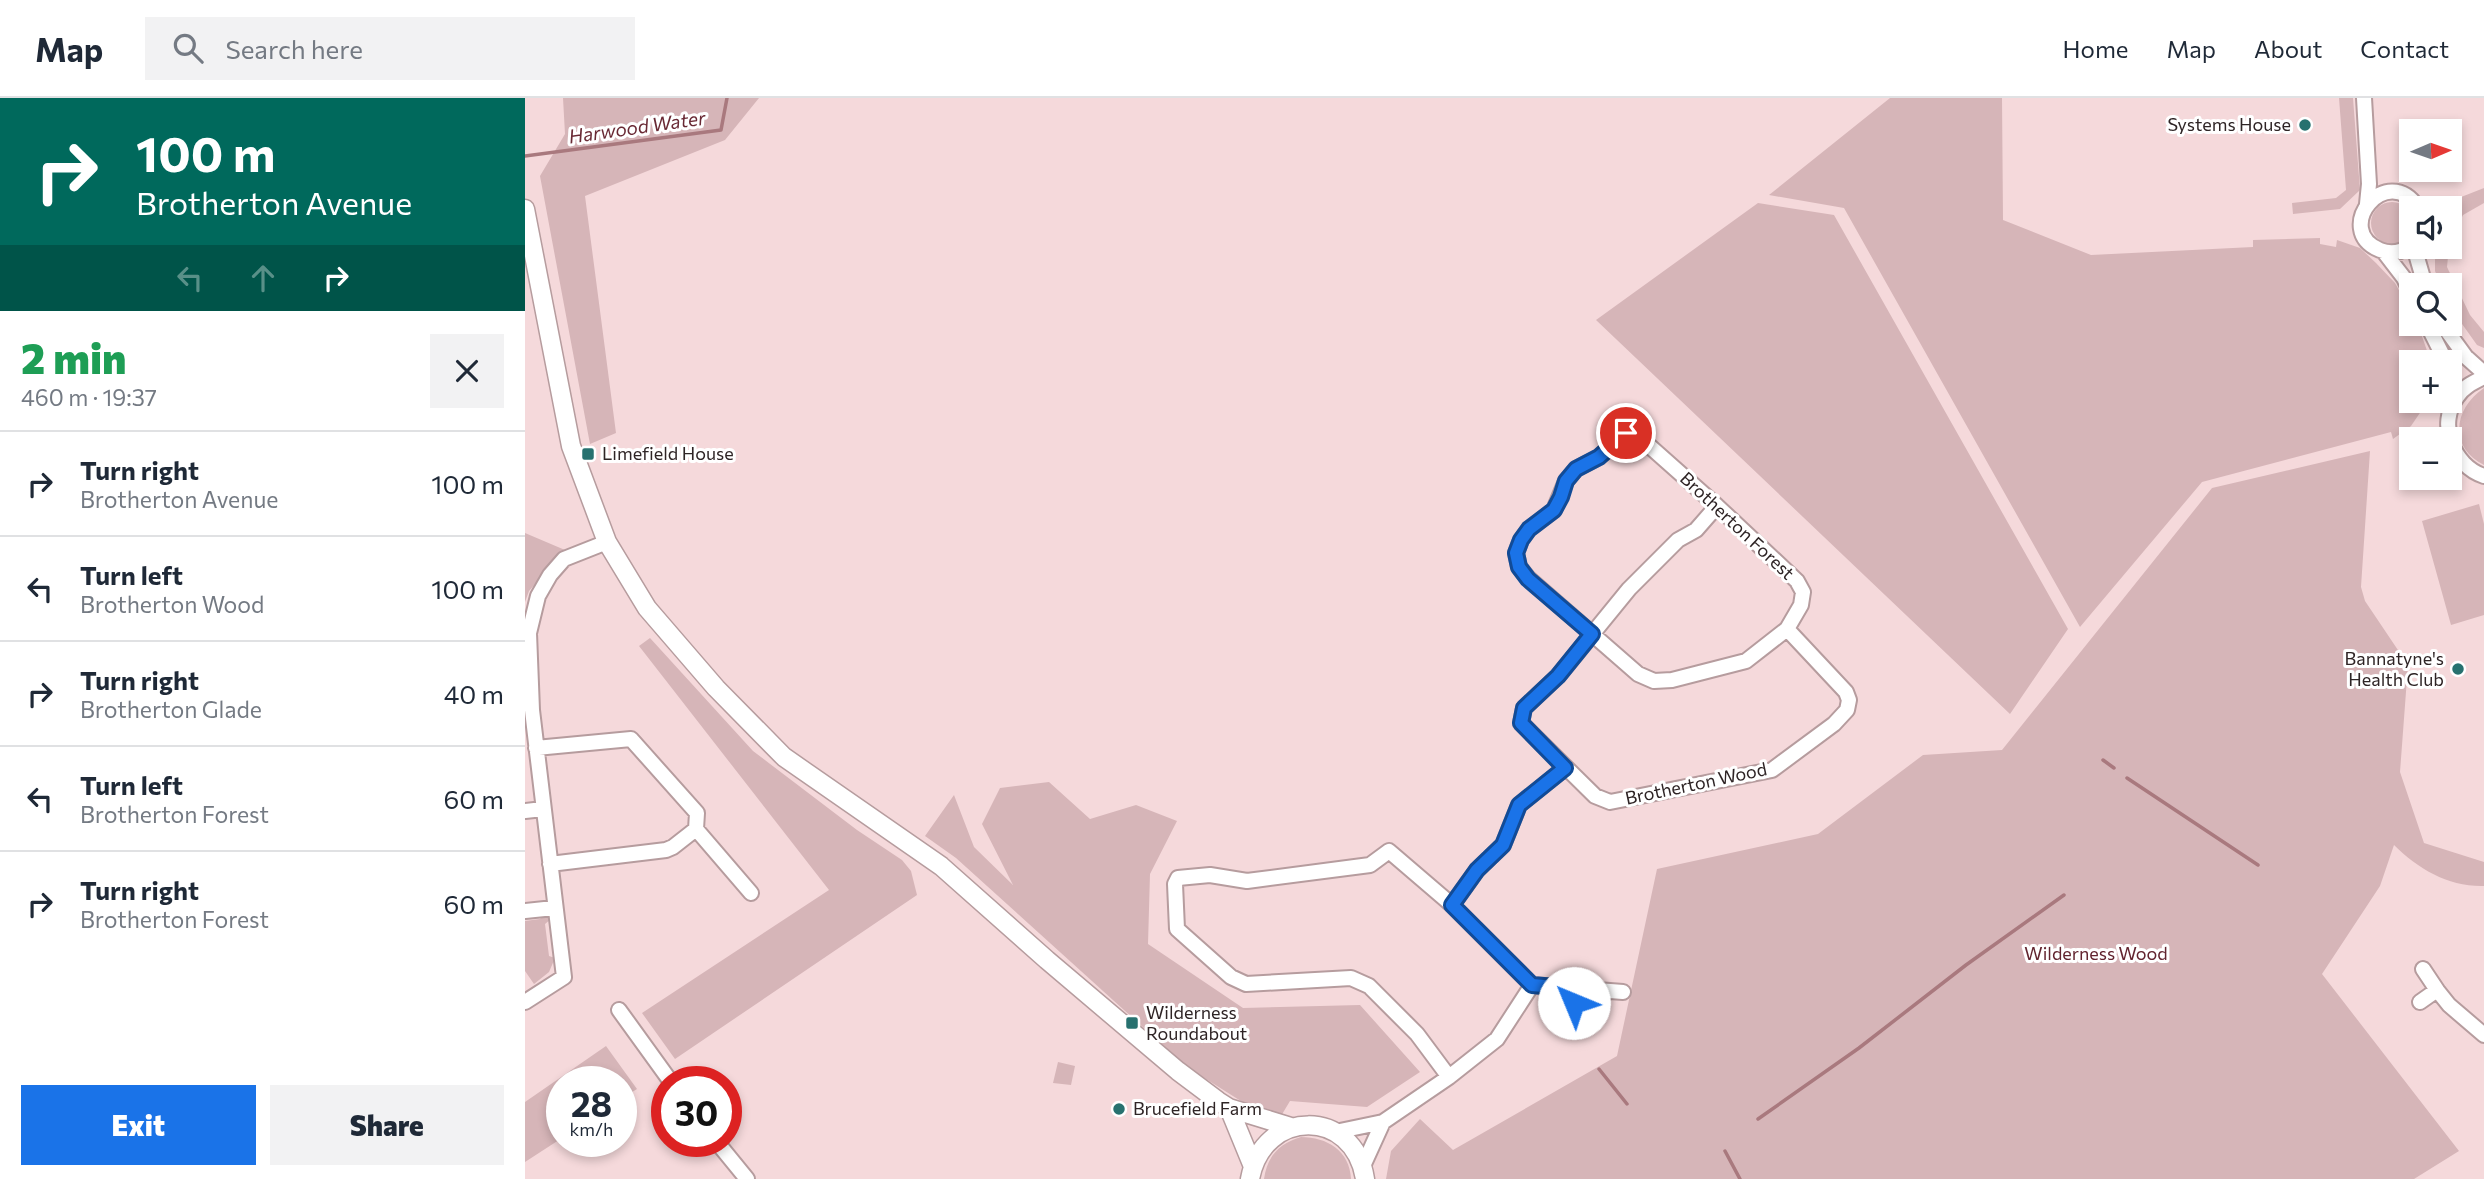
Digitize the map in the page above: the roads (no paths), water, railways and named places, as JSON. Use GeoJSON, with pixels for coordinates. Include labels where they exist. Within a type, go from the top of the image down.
{"type":"FeatureCollection","features":[{"type":"Feature","properties":{"kind":"main road"},"geometry":{"type":"LineString","coordinates":[[525,209],[571,446],[607,542],[647,608],[716,688],[784,757],[941,866],[1178,1071],[1229,1108],[1291,1127]]}},
{"type":"Feature","properties":{"kind":"main road"},"geometry":{"type":"LineString","coordinates":[[1229,1108],[1251,1171]]}},
{"type":"Feature","properties":{"kind":"main road"},"geometry":{"type":"LineString","coordinates":[[1251,1171],[1261,1148],[1274,1135],[1291,1127],[1315,1125],[1335,1132],[1352,1146],[1364,1172]]}},
{"type":"Feature","properties":{"kind":"street"},"geometry":{"type":"LineString","coordinates":[[2364,98],[2369,162],[2367,204]]}},
{"type":"Feature","properties":{"kind":"street"},"geometry":{"type":"LineString","coordinates":[[2369,162],[2388,192]]}},
{"type":"Feature","properties":{"kind":"street"},"geometry":{"type":"LineString","coordinates":[[2399,251],[2384,252],[2373,247],[2365,238],[2361,227],[2362,214],[2367,204],[2376,196],[2388,192],[2405,196]]}},
{"type":"Feature","properties":{"kind":"street"},"geometry":{"type":"LineString","coordinates":[[2384,252],[2400,273]]}},
{"type":"Feature","properties":{"kind":"street"},"geometry":{"type":"LineString","coordinates":[[2451,336],[2484,375],[2462,391]]}},
{"type":"Feature","properties":{"kind":"street"},"geometry":{"type":"LineString","coordinates":[[2451,413],[2448,423],[2450,442],[2459,459],[2484,476]]}},
{"type":"Feature","properties":{"kind":"street","name":"Brotherton Forest"},"geometry":{"type":"LineString","coordinates":[[1592,634],[1528,579],[1519,567],[1516,553],[1529,529],[1554,510],[1566,481],[1576,469],[1599,457],[1626,433],[1637,435],[1797,581],[1803,592],[1801,605],[1787,629]]}},
{"type":"Feature","properties":{"kind":"street"},"geometry":{"type":"LineString","coordinates":[[1717,506],[1696,530],[1678,540],[1659,558],[1592,634],[1638,674],[1654,681],[1672,680],[1747,661],[1787,629]]}},
{"type":"Feature","properties":{"kind":"street"},"geometry":{"type":"LineString","coordinates":[[525,1002],[563,976],[536,748],[528,710],[529,634],[538,596],[550,575],[564,559],[607,542]]}},
{"type":"Feature","properties":{"kind":"street","name":"Brotherton Wood"},"geometry":{"type":"LineString","coordinates":[[1592,634],[1558,676],[1524,708],[1521,723],[1595,796],[1610,802],[1772,770],[1834,724],[1847,710],[1849,700],[1846,692],[1787,629]]}},
{"type":"Feature","properties":{"kind":"street"},"geometry":{"type":"LineString","coordinates":[[536,748],[631,739],[697,813],[696,829],[751,893]]}},
{"type":"Feature","properties":{"kind":"street"},"geometry":{"type":"LineString","coordinates":[[1452,905],[1477,870],[1503,845],[1519,805],[1565,768]]}},
{"type":"Feature","properties":{"kind":"street"},"geometry":{"type":"LineString","coordinates":[[525,811],[543,809]]}},
{"type":"Feature","properties":{"kind":"street"},"geometry":{"type":"LineString","coordinates":[[550,864],[666,850],[696,829]]}},
{"type":"Feature","properties":{"kind":"street"},"geometry":{"type":"LineString","coordinates":[[1449,1077],[1417,1034],[1369,986],[1351,978],[1246,984],[1231,977],[1177,929],[1175,884],[1178,878],[1210,875],[1247,881],[1370,865],[1389,852],[1452,905],[1532,985],[1576,996],[1623,992]]}},
{"type":"Feature","properties":{"kind":"street"},"geometry":{"type":"LineString","coordinates":[[525,911],[554,908]]}},
{"type":"Feature","properties":{"kind":"street"},"geometry":{"type":"LineString","coordinates":[[2423,969],[2449,1005],[2484,1035]]}},
{"type":"Feature","properties":{"kind":"street"},"geometry":{"type":"LineString","coordinates":[[1335,1132],[1383,1122],[1449,1077],[1497,1039],[1532,985]]}},
{"type":"Feature","properties":{"kind":"street"},"geometry":{"type":"LineString","coordinates":[[2420,1002],[2437,990]]}},
{"type":"Feature","properties":{"kind":"street"},"geometry":{"type":"LineString","coordinates":[[619,1010],[660,1066]]}},
{"type":"Feature","properties":{"kind":"street"},"geometry":{"type":"LineString","coordinates":[[1364,1172],[1383,1122]]}},
{"type":"Feature","properties":{"kind":"street"},"geometry":{"type":"LineString","coordinates":[[729,1157],[747,1179]]}},
{"type":"Feature","properties":{"kind":"waterway","name":"Harwood Water"},"geometry":{"type":"LineString","coordinates":[[525,156],[721,130],[727,98]]}},
{"type":"Feature","properties":{"kind":"waterway"},"geometry":{"type":"LineString","coordinates":[[2103,760],[2114,768]]}},
{"type":"Feature","properties":{"kind":"waterway"},"geometry":{"type":"LineString","coordinates":[[2127,778],[2258,865]]}},
{"type":"Feature","properties":{"kind":"waterway"},"geometry":{"type":"LineString","coordinates":[[1758,1119],[1859,1048],[1966,965],[2064,895]]}},
{"type":"Feature","properties":{"kind":"waterway"},"geometry":{"type":"LineString","coordinates":[[1599,1069],[1627,1104]]}},
{"type":"Feature","properties":{"kind":"waterway"},"geometry":{"type":"LineString","coordinates":[[1725,1151],[1740,1179]]}},
{"type":"Feature","properties":{"kind":"place","name":"Systems House"},"geometry":{"type":"Point","coordinates":[2305,125]}},
{"type":"Feature","properties":{"kind":"place","name":"Limefield House"},"geometry":{"type":"Point","coordinates":[588,454]}},
{"type":"Feature","properties":{"kind":"place","name":"Bannatyne's Health Club"},"geometry":{"type":"Point","coordinates":[2458,669]}},
{"type":"Feature","properties":{"kind":"place","name":"Wilderness Roundabout"},"geometry":{"type":"Point","coordinates":[1132,1023]}},
{"type":"Feature","properties":{"kind":"place","name":"Brucefield Farm"},"geometry":{"type":"Point","coordinates":[1119,1109]}},
{"type":"Feature","properties":{"kind":"park label","name":"Wilderness Wood"},"geometry":{"type":"Point","coordinates":[2096,954]}}]}
